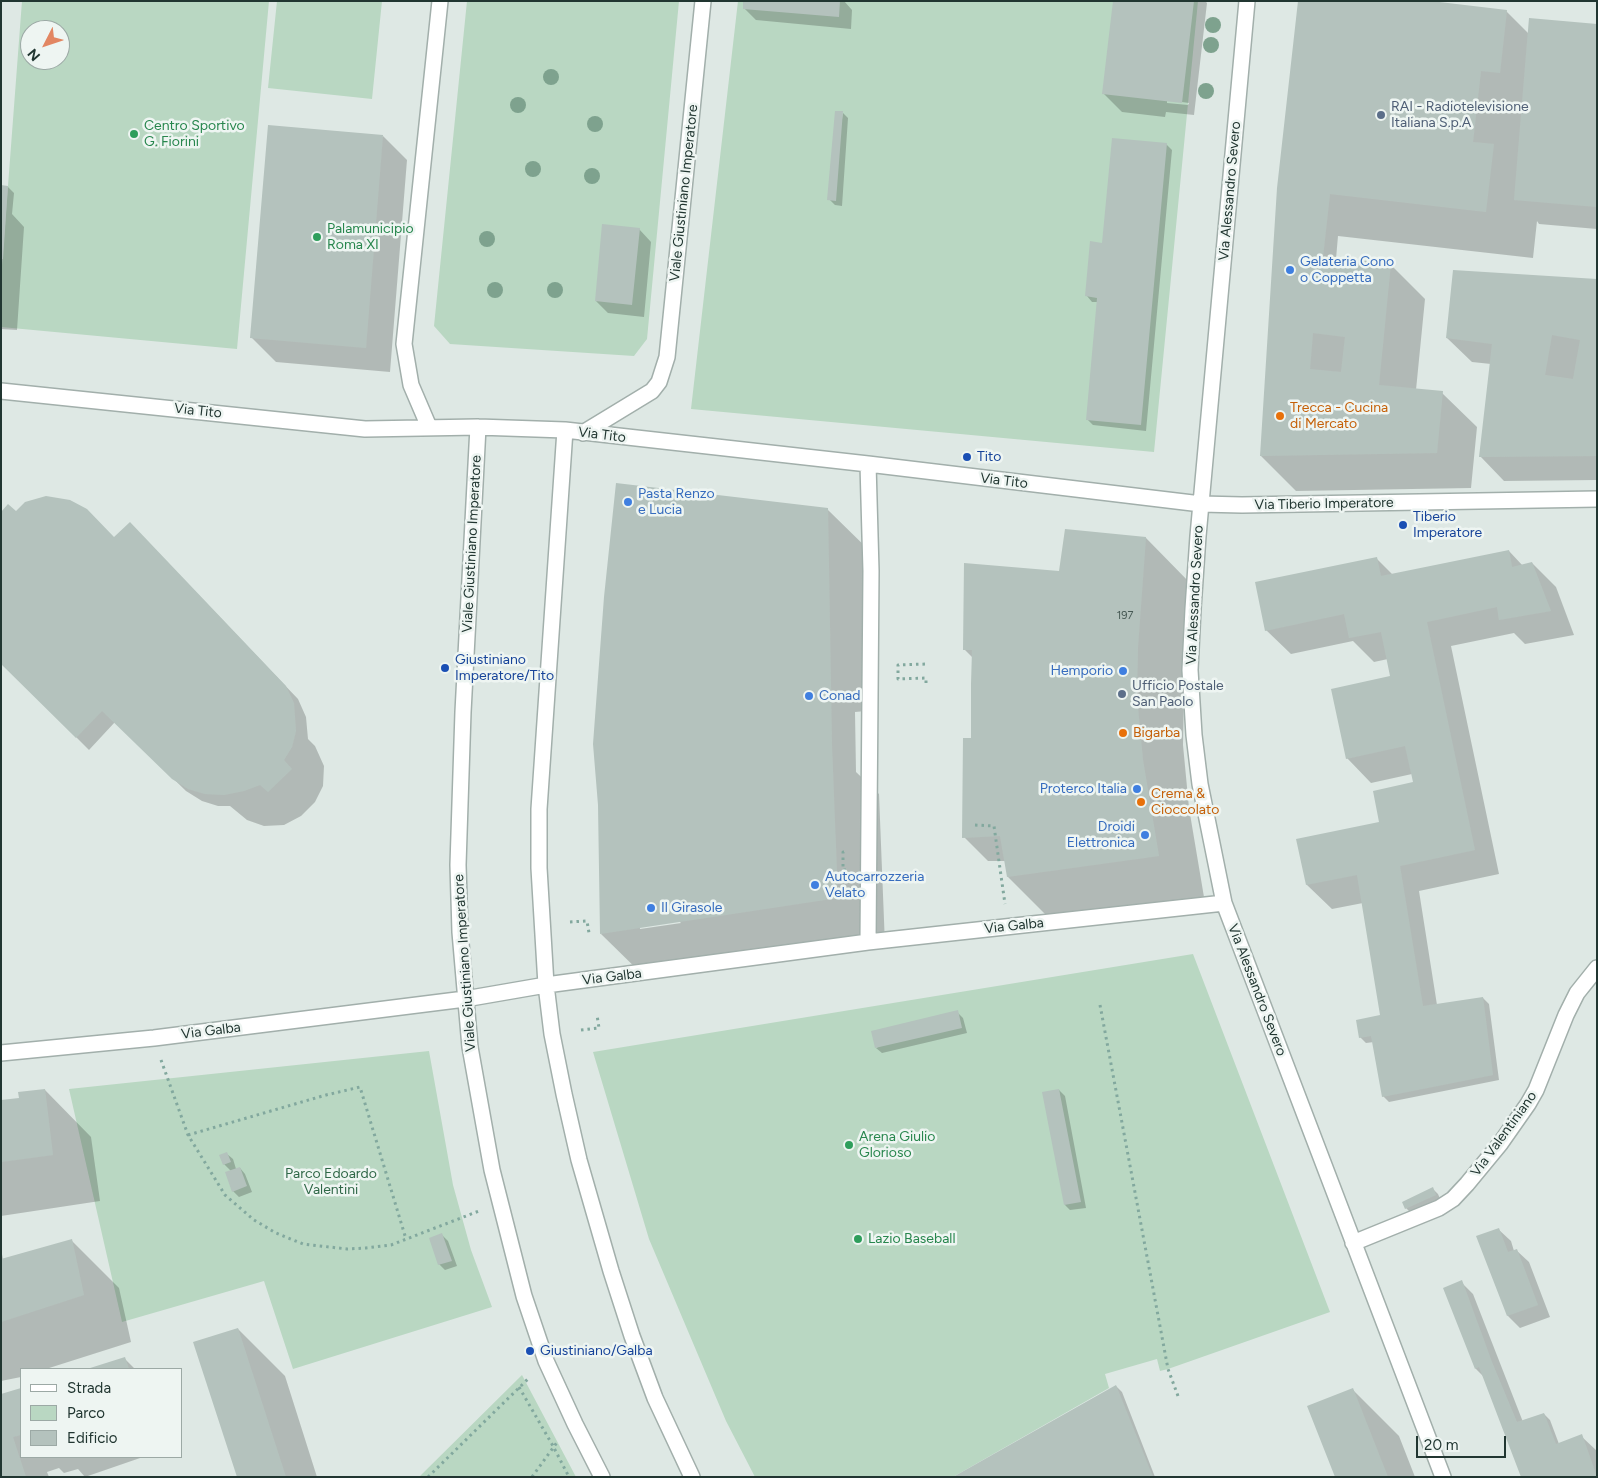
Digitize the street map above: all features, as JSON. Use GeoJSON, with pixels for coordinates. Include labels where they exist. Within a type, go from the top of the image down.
{"type":"FeatureCollection","features":[{"type":"Feature","properties":{"kind":"street"},"geometry":{"type":"LineString","coordinates":[[429,428],[411,385],[404,344],[440,1]]}},
{"type":"Feature","properties":{"kind":"street","name":"Viale Giustiniano Imperatore"},"geometry":{"type":"LineString","coordinates":[[583,433],[652,391],[659,382],[665,365],[670,338],[703,1]]}},
{"type":"Feature","properties":{"kind":"street","name":"Via Alessandro Severo"},"geometry":{"type":"LineString","coordinates":[[1247,1],[1193,609],[1190,670],[1200,784],[1224,903],[1443,1477]]}},
{"type":"Feature","properties":{"kind":"street","name":"Via Tito"},"geometry":{"type":"LineString","coordinates":[[1,391],[365,429],[478,427],[565,430],[1201,504]]}},
{"type":"Feature","properties":{"kind":"street","name":"Viale Giustiniano Imperatore"},"geometry":{"type":"LineString","coordinates":[[478,427],[459,805],[458,865],[465,999],[470,1047],[492,1170],[524,1296],[546,1361],[602,1477]]}},
{"type":"Feature","properties":{"kind":"street"},"geometry":{"type":"LineString","coordinates":[[565,430],[539,809],[539,868],[546,985],[552,1034],[579,1160],[609,1262],[632,1336],[655,1398],[692,1477]]}},
{"type":"Feature","properties":{"kind":"street"},"geometry":{"type":"LineString","coordinates":[[868,464],[871,571],[868,942]]}},
{"type":"Feature","properties":{"kind":"street","name":"Via Tiberio Imperatore"},"geometry":{"type":"LineString","coordinates":[[1201,504],[1597,500]]}},
{"type":"Feature","properties":{"kind":"street","name":"Via Galba"},"geometry":{"type":"LineString","coordinates":[[1,1053],[154,1038],[465,999],[546,985],[868,942],[1224,903]]}},
{"type":"Feature","properties":{"kind":"street","name":"Via Valentiniano"},"geometry":{"type":"LineString","coordinates":[[1353,1243],[1439,1208],[1453,1199],[1467,1184],[1500,1144],[1528,1104],[1536,1090],[1566,1015],[1578,993],[1597,968]]}},
{"type":"Feature","properties":{"kind":"path"},"geometry":{"type":"LineString","coordinates":[[926,664],[898,665],[898,679],[926,678],[926,684]]}},
{"type":"Feature","properties":{"kind":"path"},"geometry":{"type":"LineString","coordinates":[[975,825],[994,826],[1002,878]]}},
{"type":"Feature","properties":{"kind":"path"},"geometry":{"type":"LineString","coordinates":[[843,859],[843,869]]}},
{"type":"Feature","properties":{"kind":"path"},"geometry":{"type":"LineString","coordinates":[[570,922],[587,921],[589,933]]}},
{"type":"Feature","properties":{"kind":"path"},"geometry":{"type":"LineString","coordinates":[[1100,1005],[1168,1369],[1178,1396]]}},
{"type":"Feature","properties":{"kind":"path"},"geometry":{"type":"LineString","coordinates":[[581,1030],[599,1028],[598,1015]]}},
{"type":"Feature","properties":{"kind":"path"},"geometry":{"type":"LineString","coordinates":[[154,1038],[188,1136],[225,1195],[254,1220],[276,1233],[303,1244],[348,1249],[391,1245],[461,1218]]}},
{"type":"Feature","properties":{"kind":"path"},"geometry":{"type":"LineString","coordinates":[[188,1136],[326,1095],[360,1087],[406,1239]]}},
{"type":"Feature","properties":{"kind":"path"},"geometry":{"type":"LineString","coordinates":[[428,1477],[546,1361]]}},
{"type":"Feature","properties":{"kind":"path"},"geometry":{"type":"LineString","coordinates":[[519,1387],[569,1477]]}},
{"type":"Feature","properties":{"kind":"path"},"geometry":{"type":"LineString","coordinates":[[532,1477],[553,1446],[575,1424]]}},
{"type":"Feature","properties":{"kind":"green space","name":"Centro Sportivo G. Fiorini"},"geometry":{"type":"Polygon","coordinates":[[[22,1],[269,1],[237,349],[1,327],[1,278],[20,27],[20,70],[70,70],[70,20],[21,20],[22,1]]]}},
{"type":"Feature","properties":{"kind":"green space"},"geometry":{"type":"Polygon","coordinates":[[[277,1],[382,1],[372,99],[268,88],[277,1]]]}},
{"type":"Feature","properties":{"kind":"green space"},"geometry":{"type":"Polygon","coordinates":[[[467,1],[679,1],[647,339],[634,356],[450,344],[434,326],[467,1]]]}},
{"type":"Feature","properties":{"kind":"green space"},"geometry":{"type":"Polygon","coordinates":[[[738,1],[1198,1],[1154,452],[691,409],[738,1]]]}},
{"type":"Feature","properties":{"kind":"green space","name":"Arena Giulio Glorioso"},"geometry":{"type":"Polygon","coordinates":[[[1193,954],[1330,1312],[1168,1369],[1160,1371],[1157,1359],[1105,1374],[1109,1388],[953,1477],[755,1477],[726,1421],[649,1239],[593,1052],[1193,954]]]}},
{"type":"Feature","properties":{"kind":"green space","name":"Parco Edoardo Valentini"},"geometry":{"type":"Polygon","coordinates":[[[429,1051],[453,1185],[471,1250],[492,1307],[293,1369],[264,1281],[122,1322],[69,1089],[429,1051]]]}},
{"type":"Feature","properties":{"kind":"green space"},"geometry":{"type":"Polygon","coordinates":[[[522,1375],[576,1477],[419,1477],[522,1375]]]}},
{"type":"Feature","properties":{"kind":"building"},"geometry":{"type":"Polygon","coordinates":[[[743,1],[840,1],[839,17],[743,9],[743,1]]]}},
{"type":"Feature","properties":{"kind":"building"},"geometry":{"type":"Polygon","coordinates":[[[1113,1],[1194,1],[1182,103],[1102,94],[1113,1]]]}},
{"type":"Feature","properties":{"kind":"building"},"geometry":{"type":"Polygon","coordinates":[[[1298,1],[1431,1],[1507,10],[1500,73],[1481,71],[1473,142],[1494,144],[1486,212],[1330,194],[1323,257],[1391,263],[1379,385],[1443,391],[1437,453],[1260,456],[1277,188],[1298,1]],[[1313,333],[1310,369],[1341,372],[1345,337],[1313,333]]]}},
{"type":"Feature","properties":{"kind":"building"},"geometry":{"type":"Polygon","coordinates":[[[1529,18],[1597,24],[1597,207],[1514,200],[1529,18]]]}},
{"type":"Feature","properties":{"kind":"building"},"geometry":{"type":"Polygon","coordinates":[[[835,111],[843,111],[836,201],[827,200],[835,111]]]}},
{"type":"Feature","properties":{"kind":"building","name":"Palamunicipio Roma XI"},"geometry":{"type":"Polygon","coordinates":[[[268,125],[383,135],[366,348],[250,338],[268,125]]]}},
{"type":"Feature","properties":{"kind":"building"},"geometry":{"type":"Polygon","coordinates":[[[1112,138],[1167,143],[1141,425],[1086,420],[1097,298],[1085,296],[1090,241],[1102,243],[1112,138]]]}},
{"type":"Feature","properties":{"kind":"building"},"geometry":{"type":"Polygon","coordinates":[[[1,185],[8,186],[3,259],[1,259],[1,185]]]}},
{"type":"Feature","properties":{"kind":"building"},"geometry":{"type":"Polygon","coordinates":[[[602,224],[640,228],[632,305],[595,301],[602,224]]]}},
{"type":"Feature","properties":{"kind":"building"},"geometry":{"type":"Polygon","coordinates":[[[1453,270],[1597,279],[1597,456],[1479,457],[1492,344],[1446,338],[1453,270]],[[1552,335],[1545,375],[1573,379],[1580,340],[1552,335]]]}},
{"type":"Feature","properties":{"kind":"building"},"geometry":{"type":"Polygon","coordinates":[[[616,483],[828,508],[832,746],[838,898],[600,934],[598,805],[593,744],[604,597],[616,483]]]}},
{"type":"Feature","properties":{"kind":"building"},"geometry":{"type":"Polygon","coordinates":[[[46,496],[70,500],[87,509],[114,537],[130,522],[286,686],[294,703],[296,731],[292,747],[284,760],[292,769],[268,792],[260,785],[224,795],[205,794],[188,789],[172,779],[102,711],[76,738],[1,664],[1,512],[8,504],[16,511],[25,502],[46,496]]]}},
{"type":"Feature","properties":{"kind":"building"},"geometry":{"type":"Polygon","coordinates":[[[1065,529],[1146,537],[1138,647],[1137,697],[1143,760],[1159,856],[1007,877],[1000,836],[962,838],[963,738],[971,738],[972,650],[963,650],[964,563],[1059,571],[1065,529]]]}},
{"type":"Feature","properties":{"kind":"building"},"geometry":{"type":"Polygon","coordinates":[[[1509,550],[1512,567],[1532,562],[1551,611],[1499,620],[1497,607],[1427,622],[1475,850],[1400,866],[1423,1006],[1483,997],[1493,1075],[1382,1097],[1371,1036],[1359,1038],[1356,1020],[1380,1015],[1357,875],[1306,885],[1296,839],[1379,822],[1373,791],[1413,782],[1405,746],[1346,759],[1331,689],[1390,676],[1381,632],[1349,638],[1344,614],[1265,631],[1255,582],[1377,557],[1381,576],[1509,550]]]}},
{"type":"Feature","properties":{"kind":"building"},"geometry":{"type":"Polygon","coordinates":[[[958,1010],[962,1028],[875,1048],[871,1031],[958,1010]]]}},
{"type":"Feature","properties":{"kind":"building"},"geometry":{"type":"Polygon","coordinates":[[[45,1089],[53,1155],[1,1162],[1,1100],[19,1098],[18,1092],[45,1089]]]}},
{"type":"Feature","properties":{"kind":"building"},"geometry":{"type":"Polygon","coordinates":[[[1059,1089],[1081,1202],[1064,1205],[1042,1092],[1059,1089]]]}},
{"type":"Feature","properties":{"kind":"building"},"geometry":{"type":"Polygon","coordinates":[[[227,1152],[231,1162],[223,1165],[219,1155],[227,1152]]]}},
{"type":"Feature","properties":{"kind":"building"},"geometry":{"type":"Polygon","coordinates":[[[240,1167],[247,1186],[232,1192],[225,1172],[240,1167]]]}},
{"type":"Feature","properties":{"kind":"building"},"geometry":{"type":"Polygon","coordinates":[[[1433,1187],[1436,1195],[1405,1209],[1402,1202],[1433,1187]]]}},
{"type":"Feature","properties":{"kind":"building"},"geometry":{"type":"Polygon","coordinates":[[[1499,1228],[1508,1252],[1517,1249],[1538,1305],[1507,1316],[1476,1236],[1499,1228]]]}},
{"type":"Feature","properties":{"kind":"building"},"geometry":{"type":"Polygon","coordinates":[[[442,1233],[452,1261],[438,1265],[429,1238],[442,1233]]]}},
{"type":"Feature","properties":{"kind":"building"},"geometry":{"type":"Polygon","coordinates":[[[72,1239],[84,1295],[1,1322],[1,1259],[72,1239]]]}},
{"type":"Feature","properties":{"kind":"building"},"geometry":{"type":"Polygon","coordinates":[[[1462,1280],[1492,1362],[1517,1422],[1544,1413],[1556,1444],[1582,1434],[1597,1477],[1521,1477],[1479,1367],[1475,1369],[1443,1288],[1462,1280]]]}},
{"type":"Feature","properties":{"kind":"building"},"geometry":{"type":"Polygon","coordinates":[[[238,1328],[286,1477],[237,1477],[193,1342],[238,1328]]]}},
{"type":"Feature","properties":{"kind":"building"},"geometry":{"type":"Polygon","coordinates":[[[125,1357],[129,1368],[90,1368],[125,1357]]]}},
{"type":"Feature","properties":{"kind":"building"},"geometry":{"type":"Polygon","coordinates":[[[1116,1385],[1153,1477],[953,1477],[1116,1385]]]}},
{"type":"Feature","properties":{"kind":"building"},"geometry":{"type":"Polygon","coordinates":[[[20,1388],[20,1435],[13,1437],[26,1477],[1,1477],[1,1394],[20,1388]]]}},
{"type":"Feature","properties":{"kind":"building"},"geometry":{"type":"Polygon","coordinates":[[[1353,1388],[1388,1477],[1335,1477],[1307,1406],[1353,1388]]]}},
{"type":"Feature","properties":{"kind":"place","name":"RAI - Radiotelevisione Italiana S.p.A"},"geometry":{"type":"Point","coordinates":[1381,115]}},
{"type":"Feature","properties":{"kind":"place","name":"Centro Sportivo G. Fiorini"},"geometry":{"type":"Point","coordinates":[134,134]}},
{"type":"Feature","properties":{"kind":"place","name":"Palamunicipio Roma XI"},"geometry":{"type":"Point","coordinates":[317,237]}},
{"type":"Feature","properties":{"kind":"place","name":"Gelateria Cono o Coppetta"},"geometry":{"type":"Point","coordinates":[1290,270]}},
{"type":"Feature","properties":{"kind":"place","name":"Trecca - Cucina di Mercato"},"geometry":{"type":"Point","coordinates":[1280,416]}},
{"type":"Feature","properties":{"kind":"place","name":"Tito"},"geometry":{"type":"Point","coordinates":[967,457]}},
{"type":"Feature","properties":{"kind":"place","name":"Pasta Renzo e Lucia"},"geometry":{"type":"Point","coordinates":[628,502]}},
{"type":"Feature","properties":{"kind":"place","name":"Tiberio Imperatore"},"geometry":{"type":"Point","coordinates":[1403,525]}},
{"type":"Feature","properties":{"kind":"place","name":"Giustiniano Imperatore/Tito"},"geometry":{"type":"Point","coordinates":[445,668]}},
{"type":"Feature","properties":{"kind":"place","name":"Hemporio"},"geometry":{"type":"Point","coordinates":[1123,671]}},
{"type":"Feature","properties":{"kind":"place","name":"Ufficio Postale San Paolo"},"geometry":{"type":"Point","coordinates":[1122,694]}},
{"type":"Feature","properties":{"kind":"place","name":"Conad"},"geometry":{"type":"Point","coordinates":[809,696]}},
{"type":"Feature","properties":{"kind":"place","name":"Bigarba"},"geometry":{"type":"Point","coordinates":[1123,733]}},
{"type":"Feature","properties":{"kind":"place","name":"Proterco Italia"},"geometry":{"type":"Point","coordinates":[1137,789]}},
{"type":"Feature","properties":{"kind":"place","name":"Crema & Cioccolato"},"geometry":{"type":"Point","coordinates":[1141,802]}},
{"type":"Feature","properties":{"kind":"place","name":"Droidi Elettronica"},"geometry":{"type":"Point","coordinates":[1145,835]}},
{"type":"Feature","properties":{"kind":"place","name":"Autocarrozzeria Velato"},"geometry":{"type":"Point","coordinates":[815,885]}},
{"type":"Feature","properties":{"kind":"place","name":"Il Girasole"},"geometry":{"type":"Point","coordinates":[651,908]}},
{"type":"Feature","properties":{"kind":"place","name":"Arena Giulio Glorioso"},"geometry":{"type":"Point","coordinates":[849,1145]}},
{"type":"Feature","properties":{"kind":"place","name":"Lazio Baseball"},"geometry":{"type":"Point","coordinates":[858,1239]}},
{"type":"Feature","properties":{"kind":"place","name":"Giustiniano/Galba"},"geometry":{"type":"Point","coordinates":[530,1351]}}]}
